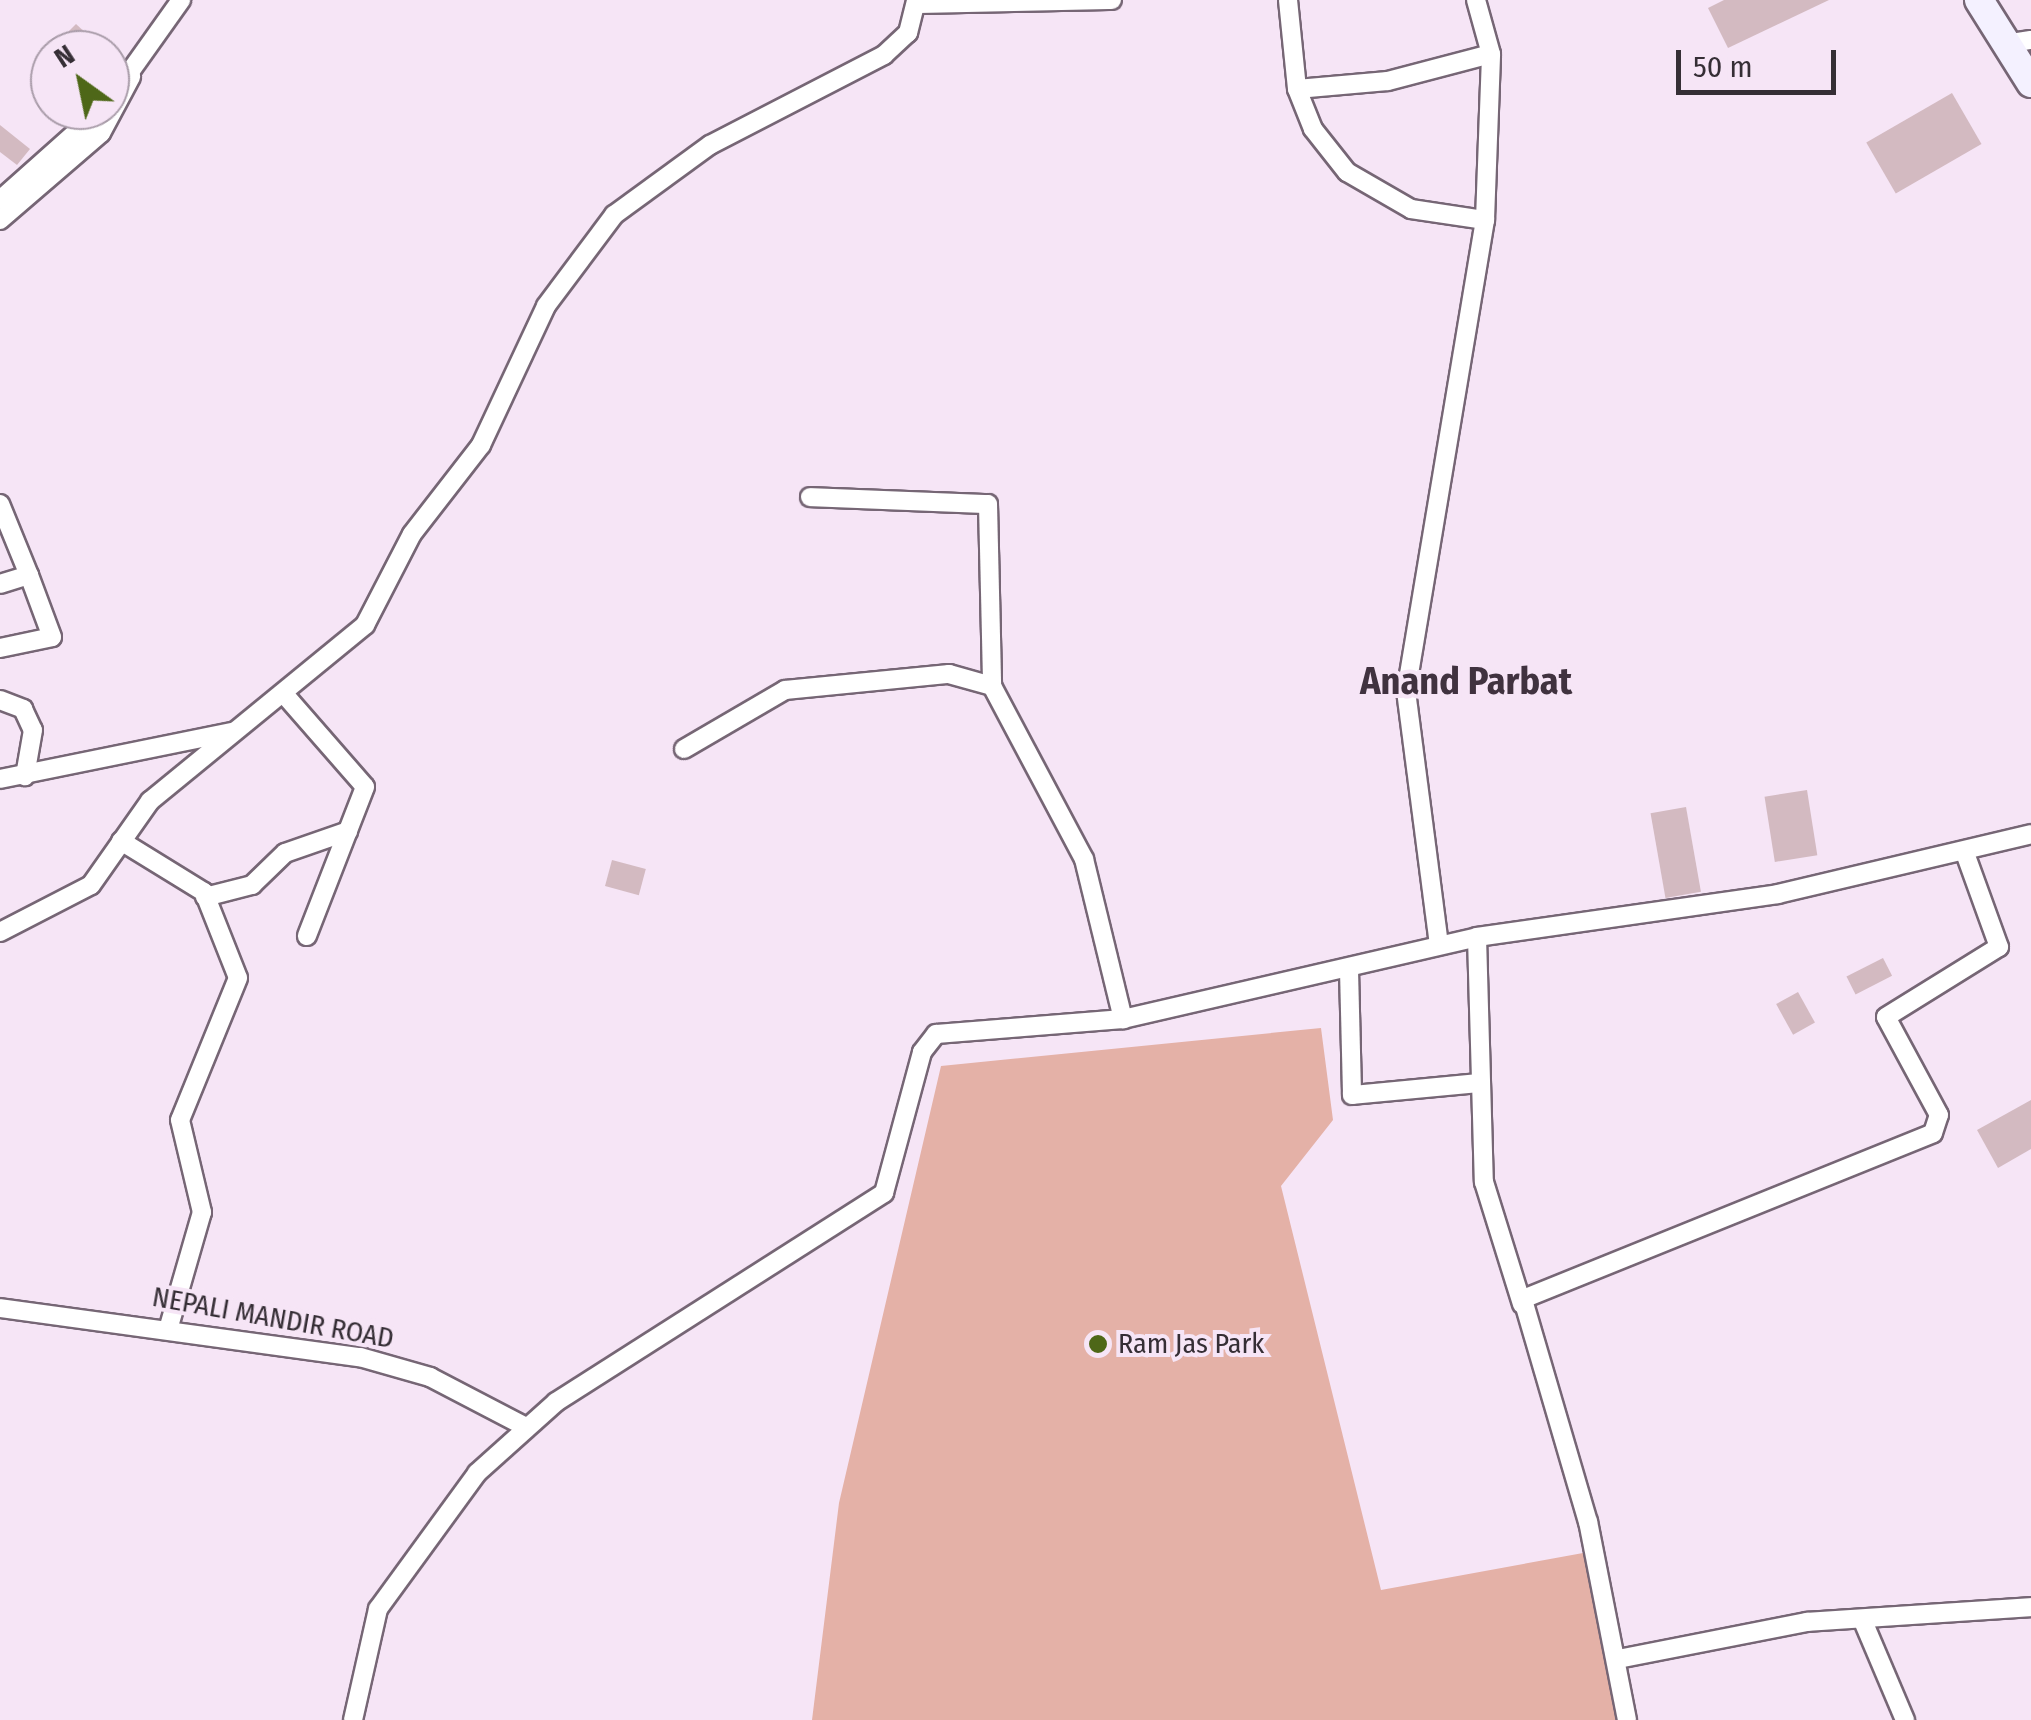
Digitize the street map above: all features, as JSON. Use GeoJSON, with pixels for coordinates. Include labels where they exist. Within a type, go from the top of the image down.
{"type":"FeatureCollection","features":[{"type":"Feature","properties":{"kind":"street"},"geometry":{"type":"LineString","coordinates":[[0,220],[101,133],[131,76],[181,0]]}},
{"type":"Feature","properties":{"kind":"street"},"geometry":{"type":"LineString","coordinates":[[0,932],[91,885],[150,801],[365,625],[412,534],[481,445],[546,306],[614,215],[710,144],[884,55],[908,33],[916,2],[1112,0]]}},
{"type":"Feature","properties":{"kind":"street"},"geometry":{"type":"LineString","coordinates":[[1288,0],[1296,89],[1313,129],[1368,188],[1411,209],[1485,220]]}},
{"type":"Feature","properties":{"kind":"street"},"geometry":{"type":"LineString","coordinates":[[1439,946],[1406,692],[1444,509],[1485,220],[1491,54],[1476,0]]}},
{"type":"Feature","properties":{"kind":"street"},"geometry":{"type":"LineString","coordinates":[[1979,0],[2018,42],[2031,83]]}},
{"type":"Feature","properties":{"kind":"street"},"geometry":{"type":"LineString","coordinates":[[1296,89],[1388,81],[1491,54]]}},
{"type":"Feature","properties":{"kind":"street"},"geometry":{"type":"LineString","coordinates":[[0,200],[79,130]]}},
{"type":"Feature","properties":{"kind":"street"},"geometry":{"type":"LineString","coordinates":[[810,498],[988,504],[992,686],[1078,844],[1122,1018]]}},
{"type":"Feature","properties":{"kind":"street"},"geometry":{"type":"LineString","coordinates":[[0,504],[52,636],[0,648]]}},
{"type":"Feature","properties":{"kind":"street"},"geometry":{"type":"LineString","coordinates":[[0,584],[29,575]]}},
{"type":"Feature","properties":{"kind":"street"},"geometry":{"type":"LineString","coordinates":[[684,749],[785,690],[949,674],[992,686]]}},
{"type":"Feature","properties":{"kind":"street"},"geometry":{"type":"LineString","coordinates":[[284,694],[365,787],[307,936]]}},
{"type":"Feature","properties":{"kind":"street"},"geometry":{"type":"LineString","coordinates":[[0,700],[23,709],[33,730],[26,776]]}},
{"type":"Feature","properties":{"kind":"street"},"geometry":{"type":"LineString","coordinates":[[0,779],[237,731]]}},
{"type":"Feature","properties":{"kind":"street"},"geometry":{"type":"LineString","coordinates":[[206,897],[252,885],[285,853],[348,831]]}},
{"type":"Feature","properties":{"kind":"street"},"geometry":{"type":"LineString","coordinates":[[354,1720],[378,1610],[444,1514],[524,1426],[884,1192],[922,1052],[936,1034],[1122,1018],[1349,970],[1477,937],[1966,856],[2031,834]]}},
{"type":"Feature","properties":{"kind":"street"},"geometry":{"type":"LineString","coordinates":[[122,841],[206,897],[238,978],[180,1120],[202,1212],[169,1326]]}},
{"type":"Feature","properties":{"kind":"street"},"geometry":{"type":"LineString","coordinates":[[1522,1304],[1528,1292],[1933,1133],[1939,1114],[1886,1017],[2000,947],[1966,856]]}},
{"type":"Feature","properties":{"kind":"street"},"geometry":{"type":"LineString","coordinates":[[1477,937],[1488,1206],[1522,1304],[1618,1659],[1626,1720]]}},
{"type":"Feature","properties":{"kind":"street"},"geometry":{"type":"LineString","coordinates":[[1349,970],[1352,1095],[1480,1082]]}},
{"type":"Feature","properties":{"kind":"street","name":"NEPALI MANDIR ROAD"},"geometry":{"type":"LineString","coordinates":[[0,1308],[169,1326],[390,1364],[524,1426]]}},
{"type":"Feature","properties":{"kind":"street"},"geometry":{"type":"LineString","coordinates":[[1618,1659],[1772,1627],[2031,1607]]}},
{"type":"Feature","properties":{"kind":"street"},"geometry":{"type":"LineString","coordinates":[[1863,1621],[1905,1720]]}},
{"type":"Feature","properties":{"kind":"shaded area","name":"Ram Jas Park"},"geometry":{"type":"Polygon","coordinates":[[[1321,1028],[1333,1120],[1281,1186],[1381,1590],[1594,1551],[1622,1720],[812,1720],[839,1503],[941,1066],[1321,1028]]]}},
{"type":"Feature","properties":{"kind":"building"},"geometry":{"type":"Polygon","coordinates":[[[1724,0],[1829,0],[1728,48],[1708,8],[1724,0]]]}},
{"type":"Feature","properties":{"kind":"building"},"geometry":{"type":"Polygon","coordinates":[[[1952,93],[1982,144],[1896,194],[1866,142],[1952,93]]]}},
{"type":"Feature","properties":{"kind":"building"},"geometry":{"type":"Polygon","coordinates":[[[0,125],[30,149],[17,165],[0,152],[0,125]]]}},
{"type":"Feature","properties":{"kind":"building"},"geometry":{"type":"Polygon","coordinates":[[[1807,790],[1817,855],[1775,862],[1765,797],[1807,790]]]}},
{"type":"Feature","properties":{"kind":"building"},"geometry":{"type":"Polygon","coordinates":[[[1686,807],[1701,892],[1665,898],[1651,813],[1686,807]]]}},
{"type":"Feature","properties":{"kind":"building"},"geometry":{"type":"Polygon","coordinates":[[[612,860],[646,869],[639,895],[605,886],[612,860]]]}},
{"type":"Feature","properties":{"kind":"building"},"geometry":{"type":"Polygon","coordinates":[[[1883,958],[1892,976],[1856,994],[1846,977],[1883,958]]]}},
{"type":"Feature","properties":{"kind":"building"},"geometry":{"type":"Polygon","coordinates":[[[1798,992],[1815,1023],[1793,1035],[1776,1004],[1798,992]]]}},
{"type":"Feature","properties":{"kind":"building"},"geometry":{"type":"Polygon","coordinates":[[[2031,1100],[2031,1149],[1998,1168],[1977,1130],[2031,1100]]]}},
{"type":"Feature","properties":{"kind":"place","name":"Ram Jas Park"},"geometry":{"type":"Point","coordinates":[1098,1344]}},
{"type":"Feature","properties":{"kind":"district","name":"Anand Parbat"},"geometry":{"type":"Point","coordinates":[1466,682]}}]}
